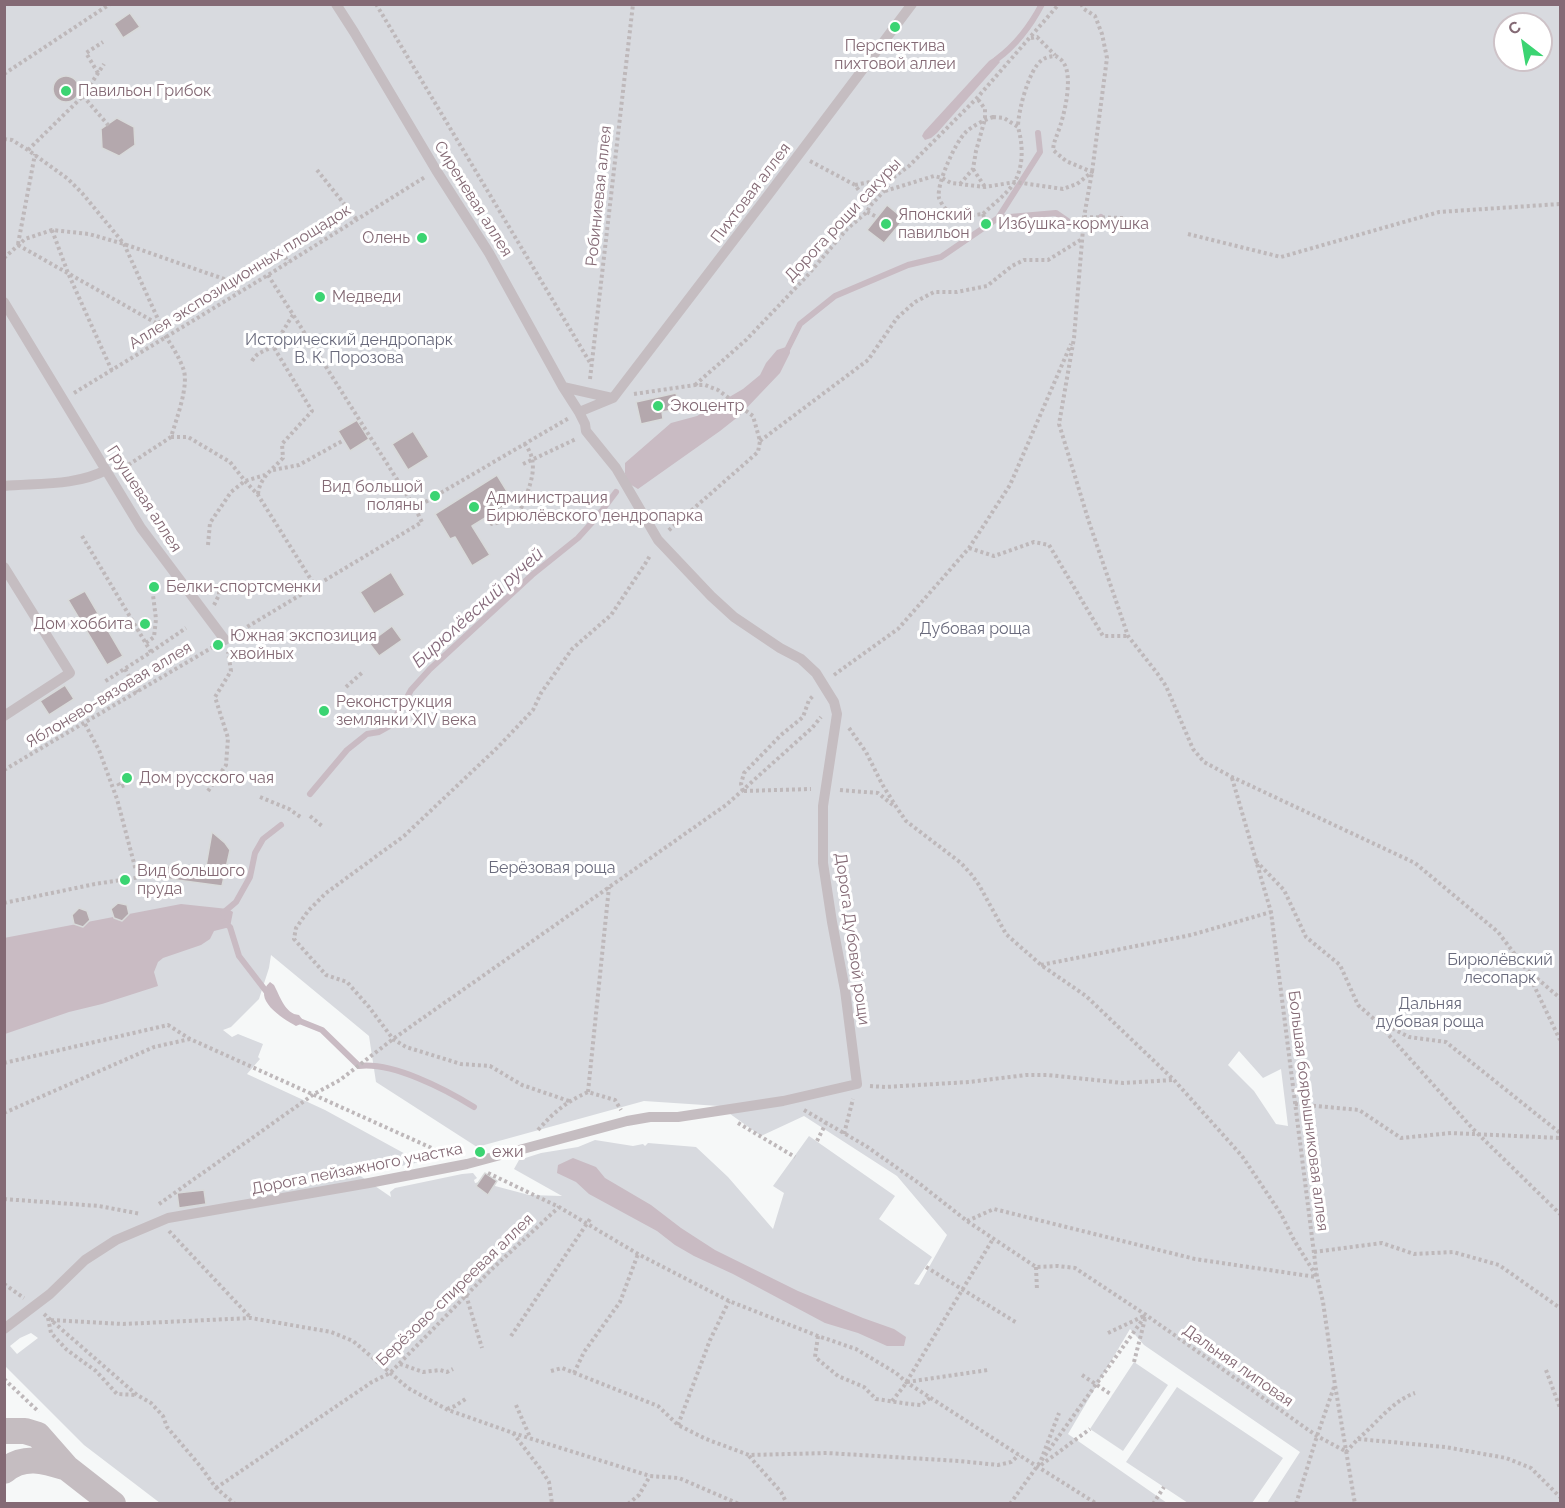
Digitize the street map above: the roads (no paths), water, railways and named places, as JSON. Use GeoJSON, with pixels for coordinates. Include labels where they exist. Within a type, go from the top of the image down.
{"type":"FeatureCollection","features":[{"type":"Feature","properties":{"kind":"street"},"geometry":{"type":"LineString","coordinates":[[4,1431],[24,1431],[38,1435],[67,1468],[112,1503]]}},
{"type":"Feature","properties":{"kind":"street"},"geometry":{"type":"LineString","coordinates":[[4,1471],[25,1460],[42,1461],[67,1468]]}},
{"type":"Feature","properties":{"kind":"lane","name":"Сиреневая аллея"},"geometry":{"type":"LineString","coordinates":[[336,4],[489,253],[579,412],[586,432]]}},
{"type":"Feature","properties":{"kind":"lane","name":"Пихтовая аллея"},"geometry":{"type":"LineString","coordinates":[[613,398],[912,4]]}},
{"type":"Feature","properties":{"kind":"lane","name":"Грушевая аллея"},"geometry":{"type":"LineString","coordinates":[[4,302],[141,528],[225,640]]}},
{"type":"Feature","properties":{"kind":"lane"},"geometry":{"type":"LineString","coordinates":[[563,387],[613,398]]}},
{"type":"Feature","properties":{"kind":"lane"},"geometry":{"type":"LineString","coordinates":[[579,412],[613,398]]}},
{"type":"Feature","properties":{"kind":"lane","name":"Дорога Дубовой рощи"},"geometry":{"type":"LineString","coordinates":[[586,432],[616,468],[658,540],[734,617],[780,648],[801,659],[823,682],[834,702],[837,714],[823,806],[824,863],[845,990],[857,1084]]}},
{"type":"Feature","properties":{"kind":"lane"},"geometry":{"type":"LineString","coordinates":[[4,486],[76,480],[108,474]]}},
{"type":"Feature","properties":{"kind":"lane"},"geometry":{"type":"LineString","coordinates":[[4,567],[69,673],[4,716]]}},
{"type":"Feature","properties":{"kind":"lane","name":"Дорога пейзажного участка"},"geometry":{"type":"LineString","coordinates":[[4,1329],[50,1294],[86,1260],[120,1238],[168,1218],[467,1164],[627,1121],[650,1117],[678,1117],[783,1101],[857,1084]]}},
{"type":"Feature","properties":{"kind":"waterway"},"geometry":{"type":"LineString","coordinates":[[997,59],[1022,34],[1042,4]]}},
{"type":"Feature","properties":{"kind":"waterway"},"geometry":{"type":"LineString","coordinates":[[998,218],[1040,152],[1038,133]]}},
{"type":"Feature","properties":{"kind":"waterway","name":"Бирюлёвский ручей"},"geometry":{"type":"LineString","coordinates":[[786,352],[800,324],[835,296],[908,265],[941,257],[998,218],[1056,213],[1072,224]]}},
{"type":"Feature","properties":{"kind":"waterway","name":"Бирюлёвский ручей"},"geometry":{"type":"LineString","coordinates":[[1089,224],[1096,223],[1101,217]]}},
{"type":"Feature","properties":{"kind":"waterway","name":"Бирюлёвский ручей"},"geometry":{"type":"LineString","coordinates":[[310,794],[347,750],[367,734],[379,732],[388,727],[411,690],[430,669],[532,575],[578,538],[616,492]]}},
{"type":"Feature","properties":{"kind":"waterway","name":"Бирюлёвский ручей"},"geometry":{"type":"LineString","coordinates":[[223,913],[236,902],[250,877],[255,853],[263,839],[281,825]]}},
{"type":"Feature","properties":{"kind":"waterway"},"geometry":{"type":"LineString","coordinates":[[225,923],[230,927],[239,956],[269,995]]}},
{"type":"Feature","properties":{"kind":"waterway"},"geometry":{"type":"LineString","coordinates":[[297,1020],[322,1030],[359,1066],[373,1066],[403,1072],[449,1092],[474,1107]]}},
{"type":"Feature","properties":{"kind":"place","name":"Перспектива пихтовой аллеи"},"geometry":{"type":"Point","coordinates":[895,27]}},
{"type":"Feature","properties":{"kind":"place","name":"Павильон Грибок"},"geometry":{"type":"Point","coordinates":[66,91]}},
{"type":"Feature","properties":{"kind":"place","name":"Японcкий павильон"},"geometry":{"type":"Point","coordinates":[886,224]}},
{"type":"Feature","properties":{"kind":"place","name":"Избушка-кормушка"},"geometry":{"type":"Point","coordinates":[986,224]}},
{"type":"Feature","properties":{"kind":"place","name":"Олень"},"geometry":{"type":"Point","coordinates":[422,238]}},
{"type":"Feature","properties":{"kind":"place","name":"Медведи"},"geometry":{"type":"Point","coordinates":[320,297]}},
{"type":"Feature","properties":{"kind":"place","name":"Экоцентр"},"geometry":{"type":"Point","coordinates":[658,406]}},
{"type":"Feature","properties":{"kind":"place","name":"Вид большой поляны"},"geometry":{"type":"Point","coordinates":[435,496]}},
{"type":"Feature","properties":{"kind":"place","name":"Администрация Бирюлёвского дендропарка"},"geometry":{"type":"Point","coordinates":[474,507]}},
{"type":"Feature","properties":{"kind":"place","name":"Белки-спортсменки"},"geometry":{"type":"Point","coordinates":[154,587]}},
{"type":"Feature","properties":{"kind":"place","name":"Дом хоббита"},"geometry":{"type":"Point","coordinates":[145,624]}},
{"type":"Feature","properties":{"kind":"place","name":"Южная экспозиция хвойных"},"geometry":{"type":"Point","coordinates":[218,645]}},
{"type":"Feature","properties":{"kind":"place","name":"Реконструкция землянки XIV века"},"geometry":{"type":"Point","coordinates":[324,711]}},
{"type":"Feature","properties":{"kind":"place","name":"Дом русского чая"},"geometry":{"type":"Point","coordinates":[127,778]}},
{"type":"Feature","properties":{"kind":"place","name":"Вид большого пруда"},"geometry":{"type":"Point","coordinates":[125,880]}},
{"type":"Feature","properties":{"kind":"place","name":"ежи"},"geometry":{"type":"Point","coordinates":[480,1152]}},
{"type":"Feature","properties":{"kind":"park label","name":"Исторический дендропарк В. К. Порозова"},"geometry":{"type":"Point","coordinates":[349,349]}},
{"type":"Feature","properties":{"kind":"park label","name":"Дубовая роща"},"geometry":{"type":"Point","coordinates":[975,629]}},
{"type":"Feature","properties":{"kind":"park label","name":"Берёзовая роща"},"geometry":{"type":"Point","coordinates":[552,868]}},
{"type":"Feature","properties":{"kind":"park label","name":"Бирюлёвский лесопарк"},"geometry":{"type":"Point","coordinates":[1500,969]}},
{"type":"Feature","properties":{"kind":"park label","name":"Дальняя дубовая роща"},"geometry":{"type":"Point","coordinates":[1430,1013]}}]}
